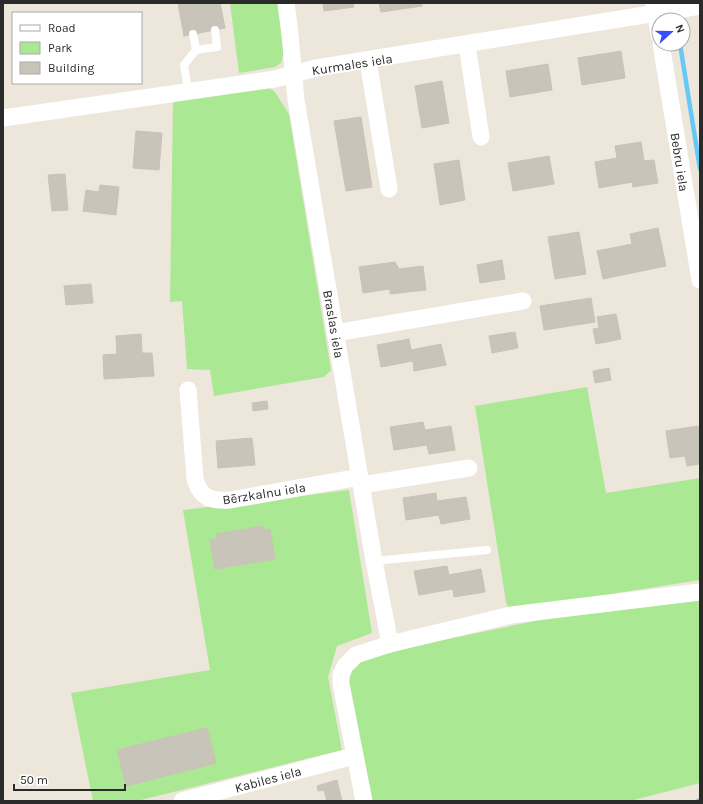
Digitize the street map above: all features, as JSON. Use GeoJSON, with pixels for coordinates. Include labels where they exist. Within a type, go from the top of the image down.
{"type":"FeatureCollection","features":[{"type":"Feature","properties":{"kind":"street","name":"Braslas iela"},"geometry":{"type":"LineString","coordinates":[[286,3],[296,100],[374,561],[390,644]]}},
{"type":"Feature","properties":{"kind":"street","name":"Kurmales iela"},"geometry":{"type":"LineString","coordinates":[[3,118],[275,79],[316,68],[368,61],[467,44],[655,8],[700,6]]}},
{"type":"Feature","properties":{"kind":"street"},"geometry":{"type":"LineString","coordinates":[[467,44],[481,137]]}},
{"type":"Feature","properties":{"kind":"street","name":"Bebru iela"},"geometry":{"type":"LineString","coordinates":[[662,52],[696,236],[700,280]]}},
{"type":"Feature","properties":{"kind":"street"},"geometry":{"type":"LineString","coordinates":[[368,61],[389,189]]}},
{"type":"Feature","properties":{"kind":"street"},"geometry":{"type":"LineString","coordinates":[[335,333],[523,301]]}},
{"type":"Feature","properties":{"kind":"street","name":"Bērzkalnu iela"},"geometry":{"type":"LineString","coordinates":[[188,390],[195,479],[200,491],[208,498],[217,501],[230,500],[361,481]]}},
{"type":"Feature","properties":{"kind":"street"},"geometry":{"type":"LineString","coordinates":[[361,481],[469,468]]}},
{"type":"Feature","properties":{"kind":"street"},"geometry":{"type":"LineString","coordinates":[[364,801],[354,756],[341,675],[345,666],[356,654],[390,644],[511,615],[700,592]]}},
{"type":"Feature","properties":{"kind":"street","name":"Kabiles iela"},"geometry":{"type":"LineString","coordinates":[[182,801],[354,756]]}},
{"type":"Feature","properties":{"kind":"lane"},"geometry":{"type":"LineString","coordinates":[[188,91],[184,65],[196,50],[217,47],[214,30]]}},
{"type":"Feature","properties":{"kind":"lane"},"geometry":{"type":"LineString","coordinates":[[193,34],[196,50]]}},
{"type":"Feature","properties":{"kind":"lane"},"geometry":{"type":"LineString","coordinates":[[374,561],[487,550]]}},
{"type":"Feature","properties":{"kind":"green space"},"geometry":{"type":"Polygon","coordinates":[[[230,3],[280,3],[285,47],[281,63],[275,67],[239,73],[230,3]]]}},
{"type":"Feature","properties":{"kind":"green space"},"geometry":{"type":"Polygon","coordinates":[[[266,86],[275,92],[289,114],[331,370],[324,377],[214,396],[210,370],[187,369],[182,301],[170,302],[173,101],[266,86]]]}},
{"type":"Feature","properties":{"kind":"green space"},"geometry":{"type":"Polygon","coordinates":[[[587,387],[606,493],[700,478],[700,580],[509,610],[506,602],[475,406],[587,387]]]}},
{"type":"Feature","properties":{"kind":"green space"},"geometry":{"type":"Polygon","coordinates":[[[349,490],[372,633],[337,646],[328,677],[342,750],[137,801],[93,801],[71,693],[210,670],[183,510],[349,490]]]}},
{"type":"Feature","properties":{"kind":"green space"},"geometry":{"type":"Polygon","coordinates":[[[700,599],[700,783],[630,801],[372,801],[347,687],[352,670],[366,656],[554,617],[700,599]]]}},
{"type":"Feature","properties":{"kind":"building"},"geometry":{"type":"Polygon","coordinates":[[[178,3],[220,3],[225,28],[184,36],[178,3]]]}},
{"type":"Feature","properties":{"kind":"building"},"geometry":{"type":"Polygon","coordinates":[[[323,3],[353,3],[354,7],[324,11],[323,3]]]}},
{"type":"Feature","properties":{"kind":"building"},"geometry":{"type":"Polygon","coordinates":[[[379,3],[422,3],[422,6],[381,12],[379,3]]]}},
{"type":"Feature","properties":{"kind":"building"},"geometry":{"type":"Polygon","coordinates":[[[621,51],[625,78],[582,85],[578,58],[621,51]]]}},
{"type":"Feature","properties":{"kind":"building"},"geometry":{"type":"Polygon","coordinates":[[[548,64],[552,90],[510,97],[506,71],[548,64]]]}},
{"type":"Feature","properties":{"kind":"building"},"geometry":{"type":"Polygon","coordinates":[[[442,81],[449,123],[422,128],[415,86],[442,81]]]}},
{"type":"Feature","properties":{"kind":"building"},"geometry":{"type":"Polygon","coordinates":[[[361,117],[372,187],[346,191],[334,121],[361,117]]]}},
{"type":"Feature","properties":{"kind":"building"},"geometry":{"type":"Polygon","coordinates":[[[136,131],[162,133],[159,170],[133,168],[136,131]]]}},
{"type":"Feature","properties":{"kind":"building"},"geometry":{"type":"Polygon","coordinates":[[[641,142],[644,161],[654,160],[658,183],[633,187],[632,182],[599,188],[595,162],[617,158],[615,146],[641,142]]]}},
{"type":"Feature","properties":{"kind":"building"},"geometry":{"type":"Polygon","coordinates":[[[549,156],[554,184],[513,191],[508,163],[549,156]]]}},
{"type":"Feature","properties":{"kind":"building"},"geometry":{"type":"Polygon","coordinates":[[[459,160],[465,200],[440,205],[434,164],[459,160]]]}},
{"type":"Feature","properties":{"kind":"building"},"geometry":{"type":"Polygon","coordinates":[[[65,174],[68,210],[52,211],[48,175],[65,174]]]}},
{"type":"Feature","properties":{"kind":"building"},"geometry":{"type":"Polygon","coordinates":[[[100,185],[119,187],[116,215],[83,211],[86,190],[99,192],[100,185]]]}},
{"type":"Feature","properties":{"kind":"building"},"geometry":{"type":"Polygon","coordinates":[[[658,228],[666,266],[603,279],[597,251],[632,244],[630,234],[658,228]]]}},
{"type":"Feature","properties":{"kind":"building"},"geometry":{"type":"Polygon","coordinates":[[[579,232],[586,274],[555,279],[548,237],[579,232]]]}},
{"type":"Feature","properties":{"kind":"building"},"geometry":{"type":"Polygon","coordinates":[[[502,260],[505,279],[480,283],[477,265],[502,260]]]}},
{"type":"Feature","properties":{"kind":"building"},"geometry":{"type":"Polygon","coordinates":[[[395,262],[399,269],[423,266],[426,290],[390,294],[390,289],[363,293],[359,267],[395,262]]]}},
{"type":"Feature","properties":{"kind":"building"},"geometry":{"type":"Polygon","coordinates":[[[91,284],[93,303],[66,305],[64,286],[91,284]]]}},
{"type":"Feature","properties":{"kind":"building"},"geometry":{"type":"Polygon","coordinates":[[[591,298],[595,322],[544,330],[540,306],[591,298]]]}},
{"type":"Feature","properties":{"kind":"building"},"geometry":{"type":"Polygon","coordinates":[[[616,314],[621,339],[596,344],[593,329],[599,328],[597,317],[616,314]]]}},
{"type":"Feature","properties":{"kind":"building"},"geometry":{"type":"Polygon","coordinates":[[[515,332],[518,348],[492,353],[489,336],[515,332]]]}},
{"type":"Feature","properties":{"kind":"building"},"geometry":{"type":"Polygon","coordinates":[[[141,334],[142,353],[152,353],[154,376],[104,379],[103,355],[117,354],[116,336],[141,334]]]}},
{"type":"Feature","properties":{"kind":"building"},"geometry":{"type":"Polygon","coordinates":[[[409,339],[411,350],[441,344],[446,365],[414,371],[413,361],[381,367],[377,345],[409,339]]]}},
{"type":"Feature","properties":{"kind":"building"},"geometry":{"type":"Polygon","coordinates":[[[609,368],[611,380],[595,383],[593,371],[609,368]]]}},
{"type":"Feature","properties":{"kind":"building"},"geometry":{"type":"Polygon","coordinates":[[[267,401],[268,409],[253,411],[252,403],[267,401]]]}},
{"type":"Feature","properties":{"kind":"building"},"geometry":{"type":"Polygon","coordinates":[[[423,422],[425,430],[451,426],[455,450],[429,454],[427,445],[394,450],[390,427],[423,422]]]}},
{"type":"Feature","properties":{"kind":"building"},"geometry":{"type":"Polygon","coordinates":[[[698,426],[700,437],[700,464],[687,466],[685,456],[670,458],[666,431],[698,426]]]}},
{"type":"Feature","properties":{"kind":"building"},"geometry":{"type":"Polygon","coordinates":[[[252,438],[255,465],[218,468],[216,441],[252,438]]]}},
{"type":"Feature","properties":{"kind":"building"},"geometry":{"type":"Polygon","coordinates":[[[436,493],[437,501],[466,497],[470,519],[441,524],[439,515],[406,520],[403,498],[436,493]]]}},
{"type":"Feature","properties":{"kind":"building"},"geometry":{"type":"Polygon","coordinates":[[[263,526],[264,530],[270,529],[275,559],[215,569],[210,540],[217,539],[216,534],[263,526]]]}},
{"type":"Feature","properties":{"kind":"building"},"geometry":{"type":"Polygon","coordinates":[[[447,566],[449,575],[481,569],[485,592],[454,597],[453,589],[419,595],[414,571],[447,566]]]}},
{"type":"Feature","properties":{"kind":"building"},"geometry":{"type":"Polygon","coordinates":[[[207,728],[216,763],[126,786],[117,750],[207,728]]]}},
{"type":"Feature","properties":{"kind":"building"},"geometry":{"type":"Polygon","coordinates":[[[337,780],[342,801],[327,801],[324,790],[318,791],[317,786],[337,780]]]}},
{"type":"Feature","properties":{"kind":"waterway"},"geometry":{"type":"LineString","coordinates":[[681,52],[700,169]]}}]}
